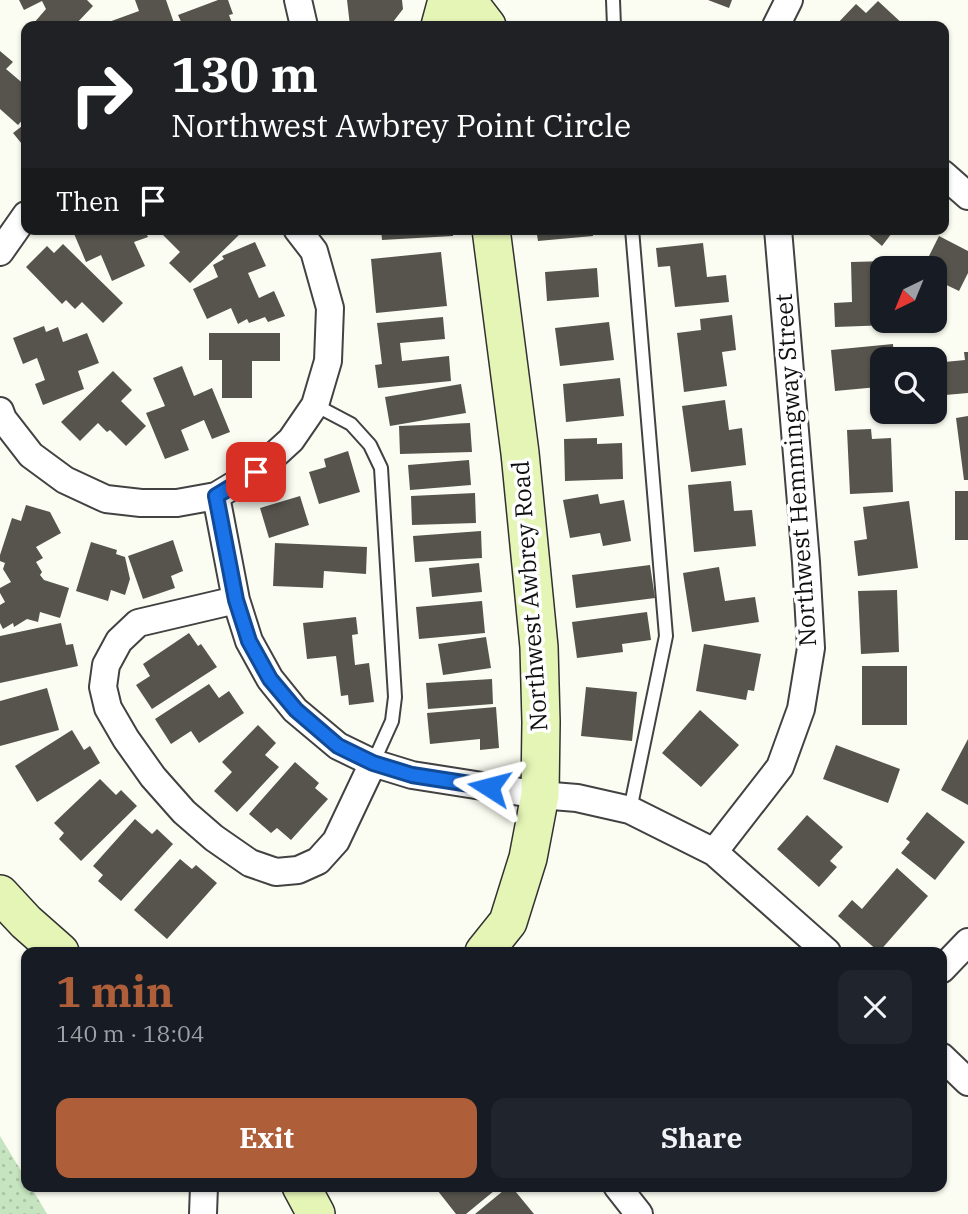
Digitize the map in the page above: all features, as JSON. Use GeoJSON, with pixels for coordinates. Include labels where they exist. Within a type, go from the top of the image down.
{"type":"FeatureCollection","features":[{"type":"Feature","properties":{"kind":"street"},"geometry":{"type":"LineString","coordinates":[[298,0],[303,21]]}},
{"type":"Feature","properties":{"kind":"street"},"geometry":{"type":"LineString","coordinates":[[441,21],[447,0]]}},
{"type":"Feature","properties":{"kind":"street"},"geometry":{"type":"LineString","coordinates":[[467,0],[482,21]]}},
{"type":"Feature","properties":{"kind":"street"},"geometry":{"type":"LineString","coordinates":[[778,21],[789,0]]}},
{"type":"Feature","properties":{"kind":"street"},"geometry":{"type":"LineString","coordinates":[[949,180],[968,197]]}},
{"type":"Feature","properties":{"kind":"street"},"geometry":{"type":"LineString","coordinates":[[0,252],[21,222]]}},
{"type":"Feature","properties":{"kind":"street"},"geometry":{"type":"LineString","coordinates":[[0,411],[3,419],[31,455],[65,480],[106,499],[177,503],[216,496],[256,472],[274,456],[291,440],[315,405],[328,361],[330,308],[314,251],[302,235]]}},
{"type":"Feature","properties":{"kind":"street","name":"Northwest Awbrey Road"},"geometry":{"type":"LineString","coordinates":[[488,947],[508,922],[528,858],[540,795],[541,722],[539,647],[520,453],[492,235]]}},
{"type":"Feature","properties":{"kind":"street","name":"Northwest Hemmingway Street"},"geometry":{"type":"LineString","coordinates":[[714,852],[780,767],[801,709],[811,648],[779,235]]}},
{"type":"Feature","properties":{"kind":"street"},"geometry":{"type":"LineString","coordinates":[[216,496],[236,600],[249,641],[270,679],[296,710],[338,746],[373,763],[412,775],[540,795],[577,798],[630,810],[714,852],[821,947]]}},
{"type":"Feature","properties":{"kind":"street"},"geometry":{"type":"LineString","coordinates":[[236,600],[138,623],[119,640],[106,665],[103,687],[108,708],[153,777],[184,812],[214,838],[250,863],[276,872],[298,870],[318,861],[336,841],[373,763]]}},
{"type":"Feature","properties":{"kind":"street"},"geometry":{"type":"LineString","coordinates":[[0,894],[54,947]]}},
{"type":"Feature","properties":{"kind":"street"},"geometry":{"type":"LineString","coordinates":[[947,964],[968,942]]}},
{"type":"Feature","properties":{"kind":"street"},"geometry":{"type":"LineString","coordinates":[[947,1062],[968,1082]]}},
{"type":"Feature","properties":{"kind":"street"},"geometry":{"type":"LineString","coordinates":[[203,1214],[204,1192]]}},
{"type":"Feature","properties":{"kind":"street"},"geometry":{"type":"LineString","coordinates":[[304,1192],[316,1214]]}},
{"type":"Feature","properties":{"kind":"street"},"geometry":{"type":"LineString","coordinates":[[622,1192],[639,1214]]}},
{"type":"Feature","properties":{"kind":"lane"},"geometry":{"type":"LineString","coordinates":[[613,0],[614,21]]}},
{"type":"Feature","properties":{"kind":"lane"},"geometry":{"type":"LineString","coordinates":[[630,810],[666,636],[633,235]]}},
{"type":"Feature","properties":{"kind":"lane"},"geometry":{"type":"LineString","coordinates":[[315,405],[351,424],[370,445],[381,468],[395,697],[392,722],[373,763]]}},
{"type":"Feature","properties":{"kind":"green space"},"geometry":{"type":"Polygon","coordinates":[[[0,1136],[21,1171],[21,1192],[34,1192],[47,1214],[0,1214],[0,1136]]]}},
{"type":"Feature","properties":{"kind":"building"},"geometry":{"type":"Polygon","coordinates":[[[19,0],[87,0],[93,6],[79,21],[36,21],[46,9],[42,1],[24,10],[19,0]]]}},
{"type":"Feature","properties":{"kind":"building"},"geometry":{"type":"Polygon","coordinates":[[[135,0],[166,0],[173,21],[112,21],[139,11],[135,0]]]}},
{"type":"Feature","properties":{"kind":"building"},"geometry":{"type":"Polygon","coordinates":[[[218,0],[228,0],[233,14],[229,15],[231,21],[181,21],[178,15],[218,0]]]}},
{"type":"Feature","properties":{"kind":"building"},"geometry":{"type":"Polygon","coordinates":[[[347,0],[402,0],[403,9],[394,21],[349,21],[347,0]]]}},
{"type":"Feature","properties":{"kind":"building"},"geometry":{"type":"Polygon","coordinates":[[[708,0],[732,0],[729,8],[708,0]]]}},
{"type":"Feature","properties":{"kind":"building"},"geometry":{"type":"Polygon","coordinates":[[[878,1],[900,21],[840,21],[856,4],[866,13],[878,1]]]}},
{"type":"Feature","properties":{"kind":"building"},"geometry":{"type":"Polygon","coordinates":[[[0,51],[13,62],[6,69],[21,82],[21,122],[18,125],[0,109],[0,51]]]}},
{"type":"Feature","properties":{"kind":"building"},"geometry":{"type":"Polygon","coordinates":[[[21,127],[21,143],[13,133],[21,127]]]}},
{"type":"Feature","properties":{"kind":"building"},"geometry":{"type":"Polygon","coordinates":[[[75,235],[148,237],[134,242],[145,266],[112,281],[101,255],[86,262],[75,235]]]}},
{"type":"Feature","properties":{"kind":"building"},"geometry":{"type":"Polygon","coordinates":[[[163,235],[239,235],[190,283],[169,263],[180,252],[163,235]]]}},
{"type":"Feature","properties":{"kind":"building"},"geometry":{"type":"Polygon","coordinates":[[[382,235],[453,235],[453,236],[382,240],[382,235]]]}},
{"type":"Feature","properties":{"kind":"building"},"geometry":{"type":"Polygon","coordinates":[[[537,235],[593,236],[538,241],[537,235]]]}},
{"type":"Feature","properties":{"kind":"building"},"geometry":{"type":"Polygon","coordinates":[[[869,235],[890,235],[882,246],[869,235]]]}},
{"type":"Feature","properties":{"kind":"building"},"geometry":{"type":"Polygon","coordinates":[[[939,236],[968,251],[968,273],[959,291],[947,285],[947,256],[929,256],[939,236]]]}},
{"type":"Feature","properties":{"kind":"building"},"geometry":{"type":"Polygon","coordinates":[[[255,242],[266,266],[248,273],[259,298],[274,291],[285,316],[268,322],[265,317],[249,323],[247,319],[238,324],[231,308],[207,319],[193,289],[218,277],[213,265],[224,259],[222,256],[255,242]]]}},
{"type":"Feature","properties":{"kind":"building"},"geometry":{"type":"Polygon","coordinates":[[[703,243],[707,277],[726,275],[729,302],[675,307],[670,266],[658,267],[656,248],[703,243]]]}},
{"type":"Feature","properties":{"kind":"building"},"geometry":{"type":"Polygon","coordinates":[[[63,244],[123,303],[103,323],[82,302],[75,309],[66,300],[62,304],[26,267],[47,246],[54,253],[63,244]]]}},
{"type":"Feature","properties":{"kind":"building"},"geometry":{"type":"Polygon","coordinates":[[[441,252],[447,306],[376,313],[371,259],[441,252]]]}},
{"type":"Feature","properties":{"kind":"building"},"geometry":{"type":"Polygon","coordinates":[[[870,261],[870,326],[835,327],[834,303],[852,302],[851,262],[870,261]]]}},
{"type":"Feature","properties":{"kind":"building"},"geometry":{"type":"Polygon","coordinates":[[[597,268],[599,297],[547,301],[545,272],[597,268]]]}},
{"type":"Feature","properties":{"kind":"building"},"geometry":{"type":"Polygon","coordinates":[[[732,315],[736,350],[722,352],[727,386],[684,392],[677,333],[701,330],[700,319],[732,315]]]}},
{"type":"Feature","properties":{"kind":"building"},"geometry":{"type":"Polygon","coordinates":[[[443,317],[445,339],[400,343],[402,361],[449,356],[451,381],[378,388],[375,365],[382,364],[377,323],[443,317]]]}},
{"type":"Feature","properties":{"kind":"building"},"geometry":{"type":"Polygon","coordinates":[[[609,322],[614,360],[560,366],[555,328],[609,322]]]}},
{"type":"Feature","properties":{"kind":"building"},"geometry":{"type":"Polygon","coordinates":[[[44,326],[46,332],[58,327],[63,342],[87,333],[99,363],[78,371],[84,389],[43,405],[35,384],[45,380],[37,358],[23,364],[13,338],[44,326]]]}},
{"type":"Feature","properties":{"kind":"building"},"geometry":{"type":"Polygon","coordinates":[[[209,333],[280,333],[280,361],[252,361],[252,398],[222,398],[222,360],[209,360],[209,333]]]}},
{"type":"Feature","properties":{"kind":"building"},"geometry":{"type":"Polygon","coordinates":[[[893,344],[893,347],[870,347],[870,388],[835,391],[831,350],[893,344]]]}},
{"type":"Feature","properties":{"kind":"building"},"geometry":{"type":"Polygon","coordinates":[[[964,352],[968,352],[968,393],[947,395],[947,362],[965,360],[964,352]]]}},
{"type":"Feature","properties":{"kind":"building"},"geometry":{"type":"Polygon","coordinates":[[[182,366],[194,396],[212,388],[230,432],[212,439],[204,420],[181,430],[189,450],[165,459],[146,413],[165,406],[153,378],[182,366]]]}},
{"type":"Feature","properties":{"kind":"building"},"geometry":{"type":"Polygon","coordinates":[[[113,371],[132,390],[121,401],[146,426],[126,446],[110,430],[107,432],[98,423],[80,441],[61,422],[113,371]]]}},
{"type":"Feature","properties":{"kind":"building"},"geometry":{"type":"Polygon","coordinates":[[[620,378],[624,416],[566,422],[563,384],[620,378]]]}},
{"type":"Feature","properties":{"kind":"building"},"geometry":{"type":"Polygon","coordinates":[[[461,384],[466,413],[390,426],[385,397],[461,384]]]}},
{"type":"Feature","properties":{"kind":"building"},"geometry":{"type":"Polygon","coordinates":[[[725,400],[729,430],[742,428],[746,465],[691,472],[682,406],[725,400]]]}},
{"type":"Feature","properties":{"kind":"building"},"geometry":{"type":"Polygon","coordinates":[[[968,416],[968,480],[964,480],[956,418],[968,416]]]}},
{"type":"Feature","properties":{"kind":"building"},"geometry":{"type":"Polygon","coordinates":[[[470,423],[472,452],[400,454],[399,426],[470,423]]]}},
{"type":"Feature","properties":{"kind":"building"},"geometry":{"type":"Polygon","coordinates":[[[871,429],[872,439],[891,438],[893,492],[850,494],[847,430],[871,429]]]}},
{"type":"Feature","properties":{"kind":"building"},"geometry":{"type":"Polygon","coordinates":[[[597,438],[597,444],[622,443],[623,479],[565,481],[564,439],[597,438]]]}},
{"type":"Feature","properties":{"kind":"building"},"geometry":{"type":"Polygon","coordinates":[[[348,451],[360,492],[319,504],[309,472],[326,467],[324,459],[348,451]]]}},
{"type":"Feature","properties":{"kind":"building"},"geometry":{"type":"Polygon","coordinates":[[[469,460],[471,485],[410,490],[408,465],[469,460]]]}},
{"type":"Feature","properties":{"kind":"building"},"geometry":{"type":"Polygon","coordinates":[[[731,481],[734,511],[752,510],[756,546],[694,552],[688,485],[731,481]]]}},
{"type":"Feature","properties":{"kind":"building"},"geometry":{"type":"Polygon","coordinates":[[[955,491],[968,491],[968,540],[955,540],[955,491]]]}},
{"type":"Feature","properties":{"kind":"building"},"geometry":{"type":"Polygon","coordinates":[[[475,493],[476,523],[412,525],[411,496],[475,493]]]}},
{"type":"Feature","properties":{"kind":"building"},"geometry":{"type":"Polygon","coordinates":[[[598,494],[600,504],[624,500],[631,541],[603,546],[600,533],[570,538],[563,500],[598,494]]]}},
{"type":"Feature","properties":{"kind":"building"},"geometry":{"type":"Polygon","coordinates":[[[300,496],[309,525],[269,538],[260,508],[300,496]]]}},
{"type":"Feature","properties":{"kind":"building"},"geometry":{"type":"Polygon","coordinates":[[[909,501],[918,568],[858,576],[854,541],[867,539],[863,507],[909,501]]]}},
{"type":"Feature","properties":{"kind":"building"},"geometry":{"type":"Polygon","coordinates":[[[26,505],[50,512],[61,533],[36,547],[43,558],[36,562],[42,572],[40,575],[44,580],[69,588],[60,618],[40,612],[38,622],[27,619],[14,627],[13,623],[3,629],[0,623],[0,605],[5,602],[0,588],[11,582],[3,569],[5,563],[0,561],[0,555],[12,518],[21,521],[26,505]]]}},
{"type":"Feature","properties":{"kind":"building"},"geometry":{"type":"Polygon","coordinates":[[[481,531],[482,558],[415,562],[413,536],[481,531]]]}},
{"type":"Feature","properties":{"kind":"building"},"geometry":{"type":"Polygon","coordinates":[[[173,540],[183,571],[171,576],[175,588],[143,599],[128,556],[173,540]]]}},
{"type":"Feature","properties":{"kind":"building"},"geometry":{"type":"Polygon","coordinates":[[[91,542],[117,550],[116,554],[125,557],[130,579],[125,595],[111,590],[108,601],[76,591],[91,542]]]}},
{"type":"Feature","properties":{"kind":"building"},"geometry":{"type":"Polygon","coordinates":[[[275,543],[367,547],[366,574],[324,571],[323,588],[273,586],[275,543]]]}},
{"type":"Feature","properties":{"kind":"building"},"geometry":{"type":"Polygon","coordinates":[[[479,563],[482,592],[432,597],[429,568],[479,563]]]}},
{"type":"Feature","properties":{"kind":"building"},"geometry":{"type":"Polygon","coordinates":[[[650,565],[655,598],[576,608],[572,575],[650,565]]]}},
{"type":"Feature","properties":{"kind":"building"},"geometry":{"type":"Polygon","coordinates":[[[719,567],[725,601],[755,597],[759,622],[692,632],[683,573],[719,567]]]}},
{"type":"Feature","properties":{"kind":"building"},"geometry":{"type":"Polygon","coordinates":[[[897,590],[899,652],[861,654],[858,591],[897,590]]]}},
{"type":"Feature","properties":{"kind":"building"},"geometry":{"type":"Polygon","coordinates":[[[482,601],[485,633],[419,639],[416,607],[482,601]]]}},
{"type":"Feature","properties":{"kind":"building"},"geometry":{"type":"Polygon","coordinates":[[[647,612],[651,640],[622,644],[623,652],[577,658],[572,622],[647,612]]]}},
{"type":"Feature","properties":{"kind":"building"},"geometry":{"type":"Polygon","coordinates":[[[356,617],[358,634],[352,635],[355,665],[369,663],[374,702],[349,705],[348,695],[341,696],[336,656],[307,659],[303,623],[356,617]]]}},
{"type":"Feature","properties":{"kind":"building"},"geometry":{"type":"Polygon","coordinates":[[[61,623],[66,645],[73,644],[78,666],[0,683],[0,636],[61,623]]]}},
{"type":"Feature","properties":{"kind":"building"},"geometry":{"type":"Polygon","coordinates":[[[189,633],[198,646],[201,644],[217,667],[152,709],[136,685],[150,676],[143,664],[189,633]]]}},
{"type":"Feature","properties":{"kind":"building"},"geometry":{"type":"Polygon","coordinates":[[[486,637],[491,668],[443,675],[438,644],[486,637]]]}},
{"type":"Feature","properties":{"kind":"building"},"geometry":{"type":"Polygon","coordinates":[[[704,644],[761,654],[754,691],[748,690],[746,700],[696,691],[704,644]]]}},
{"type":"Feature","properties":{"kind":"building"},"geometry":{"type":"Polygon","coordinates":[[[862,666],[907,666],[907,725],[862,725],[862,666]]]}},
{"type":"Feature","properties":{"kind":"building"},"geometry":{"type":"Polygon","coordinates":[[[492,679],[493,704],[428,709],[426,683],[492,679]]]}},
{"type":"Feature","properties":{"kind":"building"},"geometry":{"type":"Polygon","coordinates":[[[209,684],[219,698],[229,691],[244,713],[199,743],[191,731],[171,744],[155,719],[209,684]]]}},
{"type":"Feature","properties":{"kind":"building"},"geometry":{"type":"Polygon","coordinates":[[[586,687],[637,692],[632,741],[581,736],[586,687]]]}},
{"type":"Feature","properties":{"kind":"building"},"geometry":{"type":"Polygon","coordinates":[[[47,688],[59,730],[0,746],[0,701],[47,688]]]}},
{"type":"Feature","properties":{"kind":"building"},"geometry":{"type":"Polygon","coordinates":[[[496,707],[499,748],[480,750],[480,739],[430,744],[427,713],[496,707]]]}},
{"type":"Feature","properties":{"kind":"building"},"geometry":{"type":"Polygon","coordinates":[[[700,710],[739,745],[701,787],[662,753],[700,710]]]}},
{"type":"Feature","properties":{"kind":"building"},"geometry":{"type":"Polygon","coordinates":[[[258,725],[276,743],[265,755],[279,767],[237,812],[214,791],[232,772],[222,762],[258,725]]]}},
{"type":"Feature","properties":{"kind":"building"},"geometry":{"type":"Polygon","coordinates":[[[72,730],[84,750],[90,746],[100,763],[37,802],[15,766],[72,730]]]}},
{"type":"Feature","properties":{"kind":"building"},"geometry":{"type":"Polygon","coordinates":[[[968,739],[968,805],[941,790],[968,739]]]}},
{"type":"Feature","properties":{"kind":"building"},"geometry":{"type":"Polygon","coordinates":[[[836,745],[900,769],[888,803],[823,779],[836,745]]]}},
{"type":"Feature","properties":{"kind":"building"},"geometry":{"type":"Polygon","coordinates":[[[295,762],[319,783],[315,788],[328,799],[291,840],[277,828],[271,833],[249,814],[295,762]]]}},
{"type":"Feature","properties":{"kind":"building"},"geometry":{"type":"Polygon","coordinates":[[[100,779],[116,795],[121,790],[137,806],[81,861],[59,839],[64,833],[54,823],[100,779]]]}},
{"type":"Feature","properties":{"kind":"building"},"geometry":{"type":"Polygon","coordinates":[[[927,812],[965,842],[935,880],[901,853],[910,842],[906,839],[927,812]]]}},
{"type":"Feature","properties":{"kind":"building"},"geometry":{"type":"Polygon","coordinates":[[[807,815],[843,847],[830,861],[837,867],[819,887],[777,849],[807,815]]]}},
{"type":"Feature","properties":{"kind":"building"},"geometry":{"type":"Polygon","coordinates":[[[135,819],[152,834],[157,829],[173,844],[121,901],[98,881],[103,875],[93,866],[135,819]]]}},
{"type":"Feature","properties":{"kind":"building"},"geometry":{"type":"Polygon","coordinates":[[[180,859],[192,869],[196,865],[217,883],[167,939],[134,910],[180,859]]]}},
{"type":"Feature","properties":{"kind":"building"},"geometry":{"type":"Polygon","coordinates":[[[897,868],[928,896],[883,947],[873,947],[838,916],[852,900],[862,909],[897,868]]]}},
{"type":"Feature","properties":{"kind":"building"},"geometry":{"type":"Polygon","coordinates":[[[439,1192],[493,1192],[466,1214],[456,1214],[439,1192]]]}},
{"type":"Feature","properties":{"kind":"building"},"geometry":{"type":"Polygon","coordinates":[[[502,1192],[516,1192],[534,1214],[475,1214],[502,1192]]]}},
{"type":"Feature","properties":{"kind":"route"},"geometry":{"type":"LineString","coordinates":[[256,472],[216,496],[236,600],[249,641],[270,679],[296,710],[338,746],[373,763],[412,775],[489,787]]}}]}
